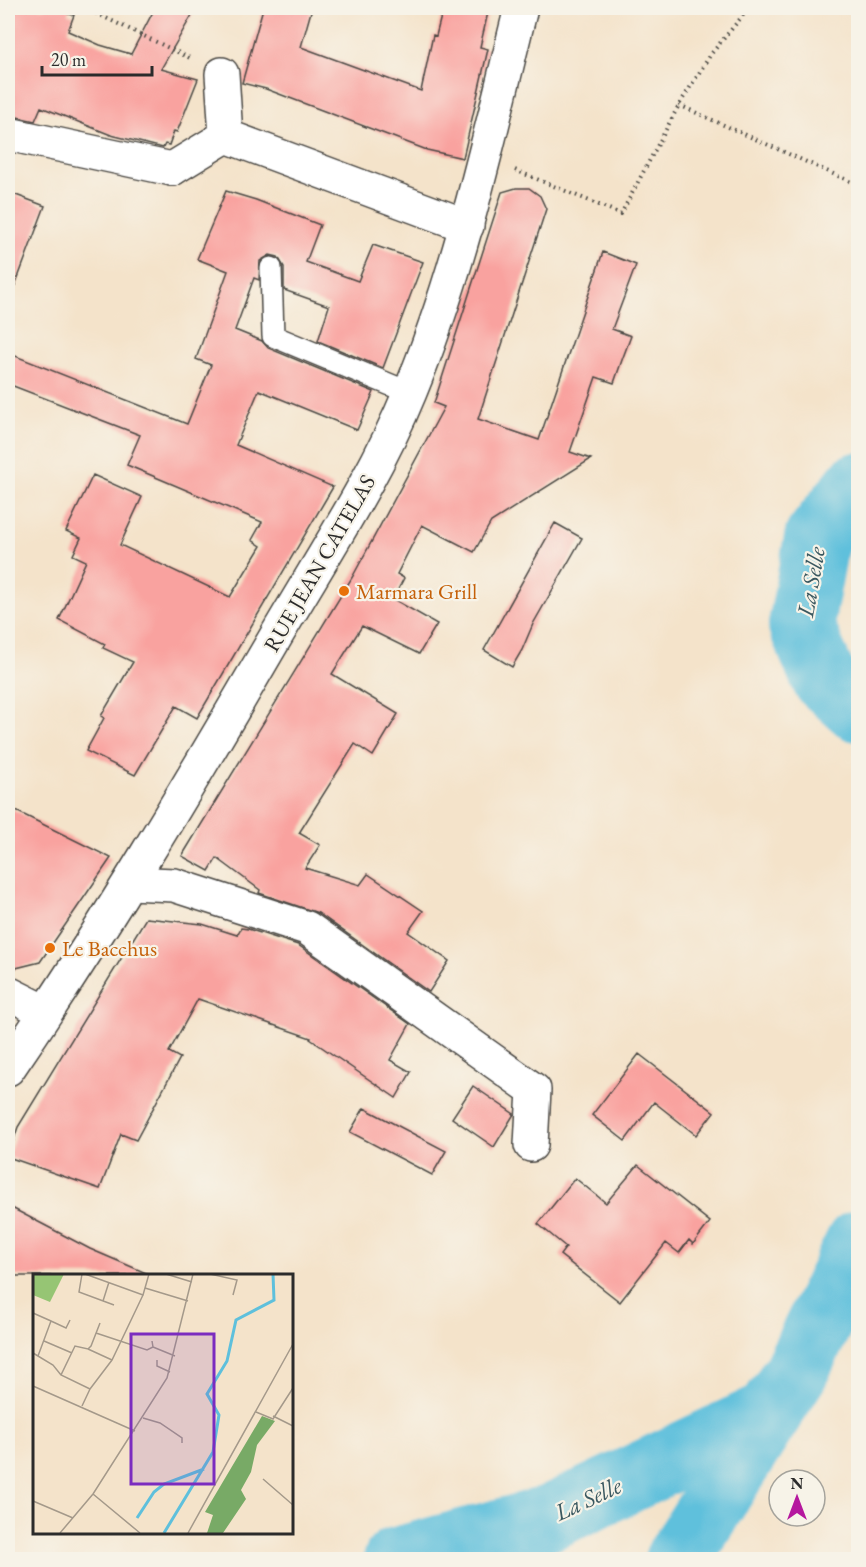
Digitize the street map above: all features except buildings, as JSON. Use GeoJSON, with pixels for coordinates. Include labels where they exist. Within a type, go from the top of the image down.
{"type":"FeatureCollection","features":[{"type":"Feature","properties":{"kind":"street","name":"RUE JEAN CATELAS"},"geometry":{"type":"LineString","coordinates":[[8,1069],[130,883],[377,462],[410,393],[467,226],[520,8]]}},
{"type":"Feature","properties":{"kind":"street"},"geometry":{"type":"LineString","coordinates":[[222,74],[226,136]]}},
{"type":"Feature","properties":{"kind":"street"},"geometry":{"type":"LineString","coordinates":[[8,134],[172,169],[226,136]]}},
{"type":"Feature","properties":{"kind":"street"},"geometry":{"type":"LineString","coordinates":[[226,136],[467,226]]}},
{"type":"Feature","properties":{"kind":"street"},"geometry":{"type":"LineString","coordinates":[[130,883],[174,885],[308,928],[534,1090],[531,1146]]}},
{"type":"Feature","properties":{"kind":"street"},"geometry":{"type":"LineString","coordinates":[[8,993],[46,1012]]}},
{"type":"Feature","properties":{"kind":"lane"},"geometry":{"type":"LineString","coordinates":[[271,268],[273,336],[410,393]]}},
{"type":"Feature","properties":{"kind":"path"},"geometry":{"type":"LineString","coordinates":[[85,8],[222,74]]}},
{"type":"Feature","properties":{"kind":"path"},"geometry":{"type":"LineString","coordinates":[[483,162],[505,166],[621,214],[679,105],[711,54],[749,8]]}},
{"type":"Feature","properties":{"kind":"path"},"geometry":{"type":"LineString","coordinates":[[679,105],[858,185]]}},
{"type":"Feature","properties":{"kind":"waterway","name":"La Selle"},"geometry":{"type":"LineString","coordinates":[[858,485],[817,538],[801,625],[824,679],[858,709]]}},
{"type":"Feature","properties":{"kind":"waterway","name":"La Selle"},"geometry":{"type":"LineString","coordinates":[[677,1560],[795,1373],[858,1243]]}},
{"type":"Feature","properties":{"kind":"waterway","name":"La Selle"},"geometry":{"type":"LineString","coordinates":[[396,1560],[547,1519],[770,1413]]}},
{"type":"Feature","properties":{"kind":"place","name":"Marmara Grill"},"geometry":{"type":"Point","coordinates":[344,591]}},
{"type":"Feature","properties":{"kind":"place","name":"Le Bacchus"},"geometry":{"type":"Point","coordinates":[50,948]}}]}
